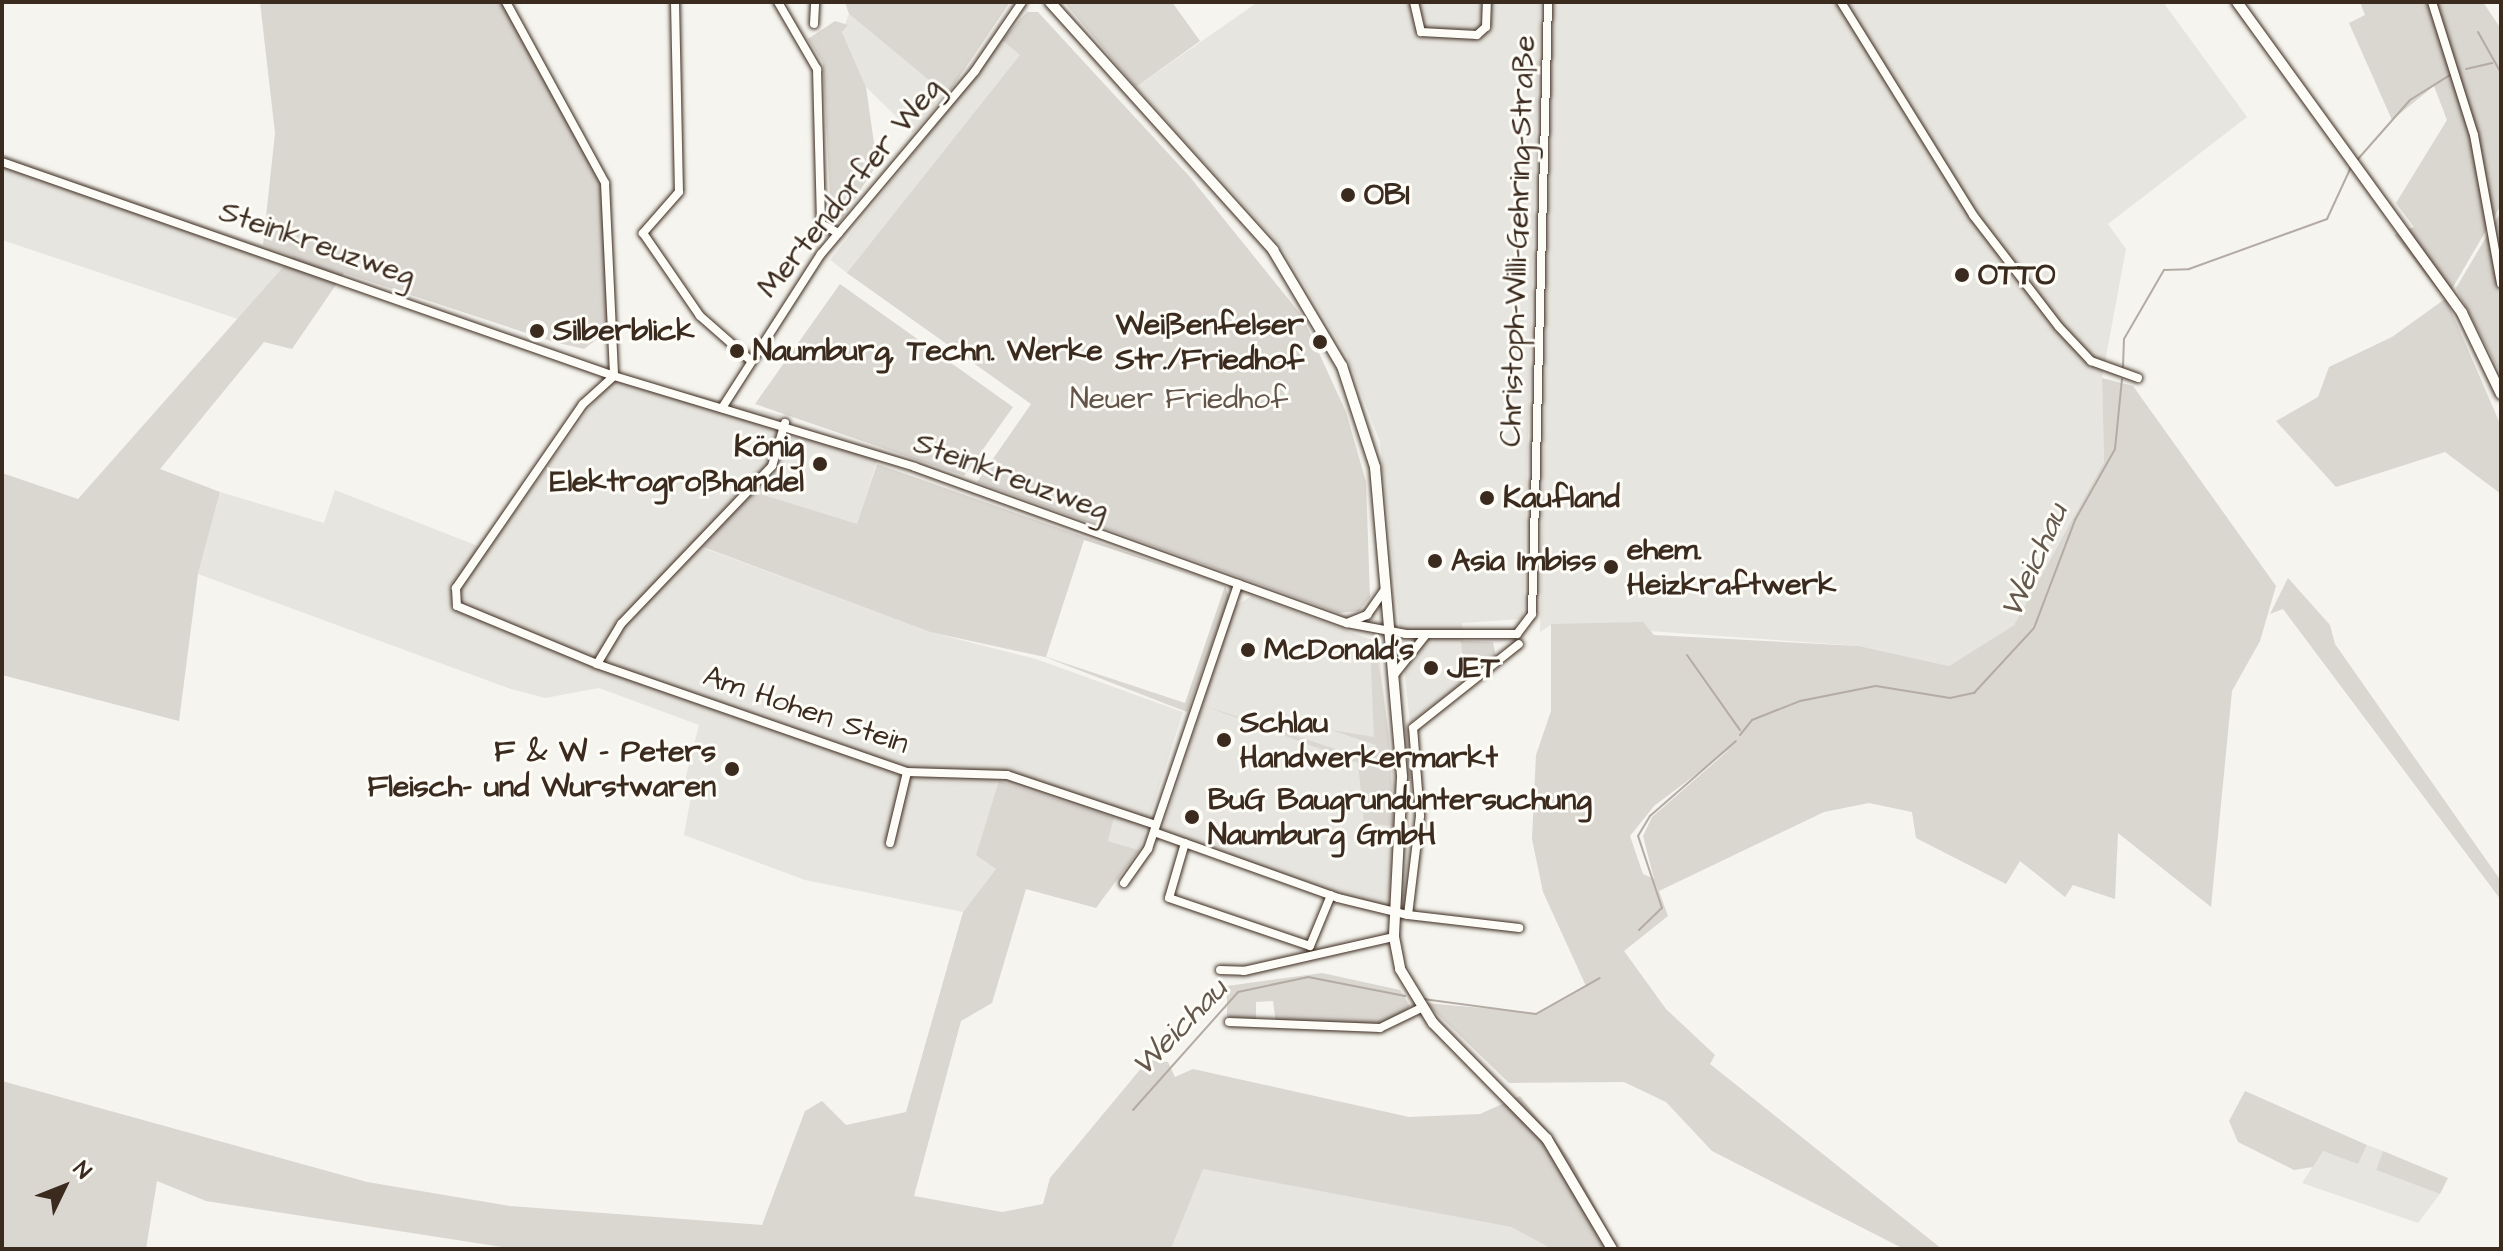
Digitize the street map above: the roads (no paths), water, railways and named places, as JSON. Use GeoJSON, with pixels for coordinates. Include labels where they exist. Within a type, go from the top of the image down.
{"type":"FeatureCollection","features":[{"type":"Feature","properties":{"kind":"main road"},"geometry":{"type":"LineString","coordinates":[[1050,2],[1073,36],[1220,189],[1312,306],[1342,366],[1375,467],[1403,799],[1394,937],[1404,980],[1421,1008],[1540,1130],[1612,1249]]}},
{"type":"Feature","properties":{"kind":"main road"},"geometry":{"type":"LineString","coordinates":[[2237,2],[2468,321],[2501,394]]}},
{"type":"Feature","properties":{"kind":"street"},"geometry":{"type":"LineString","coordinates":[[506,2],[605,183],[614,376]]}},
{"type":"Feature","properties":{"kind":"street"},"geometry":{"type":"LineString","coordinates":[[675,2],[679,192],[643,233],[700,316],[749,359]]}},
{"type":"Feature","properties":{"kind":"street"},"geometry":{"type":"LineString","coordinates":[[778,2],[817,69],[821,224],[839,233]]}},
{"type":"Feature","properties":{"kind":"street"},"geometry":{"type":"LineString","coordinates":[[814,24],[815,2]]}},
{"type":"Feature","properties":{"kind":"street","name":"Mertendorfer Weg"},"geometry":{"type":"LineString","coordinates":[[722,408],[749,359],[839,233],[975,71],[1022,2]]}},
{"type":"Feature","properties":{"kind":"street"},"geometry":{"type":"LineString","coordinates":[[1414,2],[1421,32],[1477,35],[1486,27],[1487,2]]}},
{"type":"Feature","properties":{"kind":"street","name":"Christoph-Willi-Gehring-Straße"},"geometry":{"type":"LineString","coordinates":[[1388,632],[1426,635],[1521,632],[1532,614],[1548,2]]}},
{"type":"Feature","properties":{"kind":"street"},"geometry":{"type":"LineString","coordinates":[[1841,2],[1973,215],[2050,315],[2091,361],[2138,378]]}},
{"type":"Feature","properties":{"kind":"street"},"geometry":{"type":"LineString","coordinates":[[2432,2],[2470,121],[2501,284]]}},
{"type":"Feature","properties":{"kind":"street","name":"Steinkreuzweg"},"geometry":{"type":"LineString","coordinates":[[2,162],[614,376],[785,423],[1347,623],[1388,632]]}},
{"type":"Feature","properties":{"kind":"street","name":"Am Hohen Stein"},"geometry":{"type":"LineString","coordinates":[[614,376],[583,404],[452,599],[597,664],[907,772],[1007,775],[1155,828],[1185,843],[1394,914],[1519,928]]}},
{"type":"Feature","properties":{"kind":"street"},"geometry":{"type":"LineString","coordinates":[[597,664],[621,624],[772,466],[785,423]]}},
{"type":"Feature","properties":{"kind":"street"},"geometry":{"type":"LineString","coordinates":[[1124,883],[1155,828],[1238,584]]}},
{"type":"Feature","properties":{"kind":"street"},"geometry":{"type":"LineString","coordinates":[[1347,623],[1367,615],[1384,591]]}},
{"type":"Feature","properties":{"kind":"street"},"geometry":{"type":"LineString","coordinates":[[1499,659],[1500,634]]}},
{"type":"Feature","properties":{"kind":"street"},"geometry":{"type":"LineString","coordinates":[[1393,679],[1426,635]]}},
{"type":"Feature","properties":{"kind":"street"},"geometry":{"type":"LineString","coordinates":[[1408,915],[1420,816],[1413,728],[1519,644]]}},
{"type":"Feature","properties":{"kind":"street"},"geometry":{"type":"LineString","coordinates":[[890,843],[907,772]]}},
{"type":"Feature","properties":{"kind":"street"},"geometry":{"type":"LineString","coordinates":[[1185,843],[1169,898],[1310,946],[1331,895]]}},
{"type":"Feature","properties":{"kind":"street"},"geometry":{"type":"LineString","coordinates":[[1220,970],[1244,971],[1394,937]]}},
{"type":"Feature","properties":{"kind":"street"},"geometry":{"type":"LineString","coordinates":[[1229,1022],[1380,1028],[1421,1008]]}},
{"type":"Feature","properties":{"kind":"waterway"},"geometry":{"type":"LineString","coordinates":[[2478,32],[2501,73]]}},
{"type":"Feature","properties":{"kind":"waterway","name":"Weichau"},"geometry":{"type":"LineString","coordinates":[[2466,69],[2492,63]]}},
{"type":"Feature","properties":{"kind":"waterway","name":"Weichau"},"geometry":{"type":"LineString","coordinates":[[2358,159],[2410,100],[2450,75]]}},
{"type":"Feature","properties":{"kind":"waterway","name":"Weichau"},"geometry":{"type":"LineString","coordinates":[[2123,367],[2124,339],[2164,270],[2189,269],[2327,219],[2351,167]]}},
{"type":"Feature","properties":{"kind":"waterway","name":"Weichau"},"geometry":{"type":"LineString","coordinates":[[1740,735],[1752,720],[1800,701],[1876,686],[1950,698],[1974,693],[2034,628],[2075,520],[2115,449],[2122,379]]}},
{"type":"Feature","properties":{"kind":"waterway"},"geometry":{"type":"LineString","coordinates":[[1687,655],[1740,730]]}},
{"type":"Feature","properties":{"kind":"waterway","name":"Weichau"},"geometry":{"type":"LineString","coordinates":[[1639,930],[1662,908],[1638,836],[1650,816],[1736,741]]}},
{"type":"Feature","properties":{"kind":"waterway","name":"Weichau"},"geometry":{"type":"LineString","coordinates":[[1133,1110],[1238,992],[1308,977],[1405,996]]}},
{"type":"Feature","properties":{"kind":"waterway","name":"Weichau"},"geometry":{"type":"LineString","coordinates":[[1423,999],[1536,1014],[1600,978]]}},
{"type":"Feature","properties":{"kind":"place","name":"OBI"},"geometry":{"type":"Point","coordinates":[1348,195]}},
{"type":"Feature","properties":{"kind":"place","name":"OTTO"},"geometry":{"type":"Point","coordinates":[1962,275]}},
{"type":"Feature","properties":{"kind":"place","name":"Silberblick"},"geometry":{"type":"Point","coordinates":[537,331]}},
{"type":"Feature","properties":{"kind":"place","name":"Weißenfelser Str./Friedhof"},"geometry":{"type":"Point","coordinates":[1320,342]}},
{"type":"Feature","properties":{"kind":"place","name":"Naumburg, Techn. Werke"},"geometry":{"type":"Point","coordinates":[737,351]}},
{"type":"Feature","properties":{"kind":"place","name":"König Elektrogroßhandel"},"geometry":{"type":"Point","coordinates":[820,464]}},
{"type":"Feature","properties":{"kind":"place","name":"Kaufland"},"geometry":{"type":"Point","coordinates":[1487,498]}},
{"type":"Feature","properties":{"kind":"place","name":"Asia Imbiss"},"geometry":{"type":"Point","coordinates":[1435,561]}},
{"type":"Feature","properties":{"kind":"place","name":"ehem. Heizkraftwerk"},"geometry":{"type":"Point","coordinates":[1611,567]}},
{"type":"Feature","properties":{"kind":"place","name":"McDonald's"},"geometry":{"type":"Point","coordinates":[1248,650]}},
{"type":"Feature","properties":{"kind":"place","name":"JET"},"geometry":{"type":"Point","coordinates":[1431,668]}},
{"type":"Feature","properties":{"kind":"place","name":"Schlau Handwerkermarkt"},"geometry":{"type":"Point","coordinates":[1224,740]}},
{"type":"Feature","properties":{"kind":"place","name":"F & W - Peters Fleisch- und Wurstwaren"},"geometry":{"type":"Point","coordinates":[732,769]}},
{"type":"Feature","properties":{"kind":"place","name":"BuG Baugrunduntersuchung Naumburg GmbH"},"geometry":{"type":"Point","coordinates":[1192,817]}},
{"type":"Feature","properties":{"kind":"park label","name":"Neuer Friedhof"},"geometry":{"type":"Point","coordinates":[1179,399]}}]}
